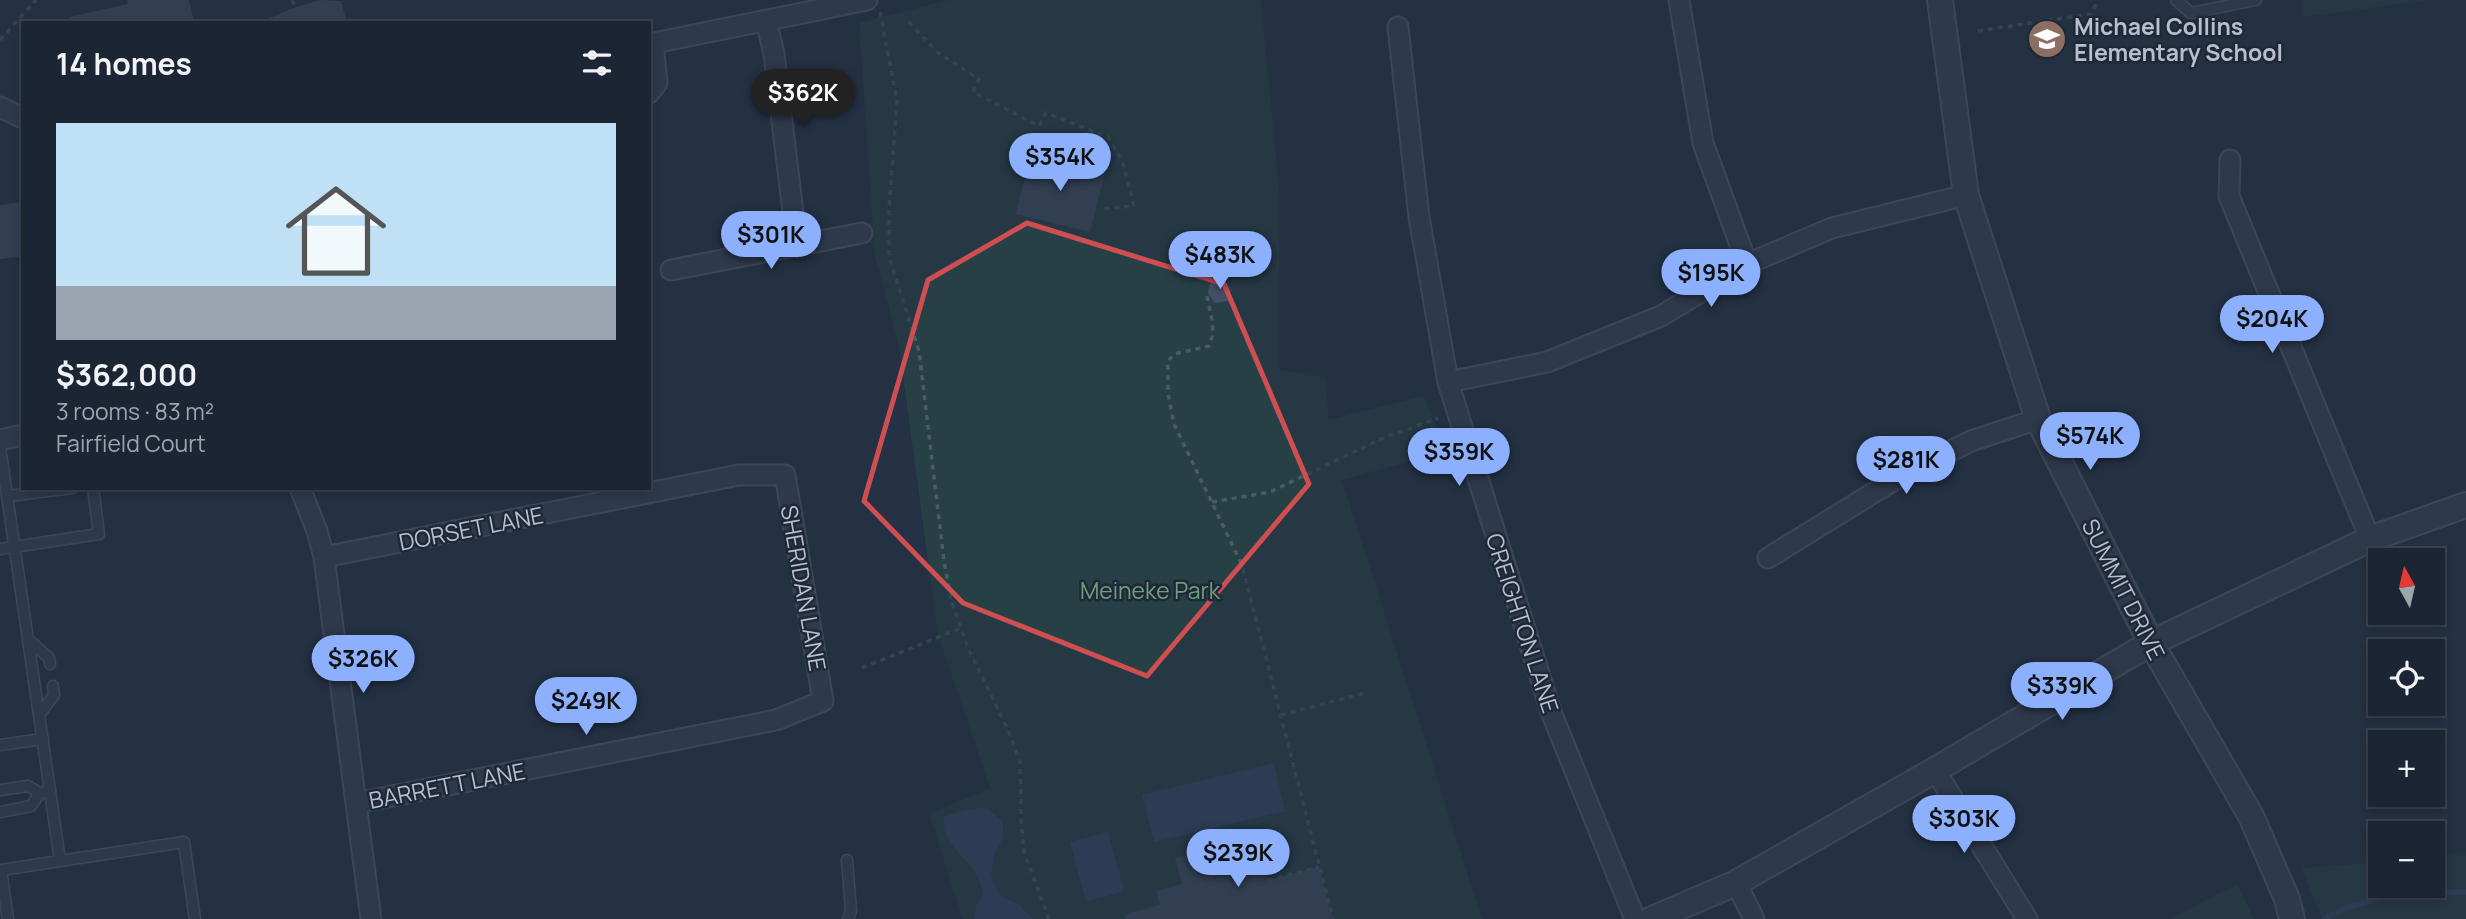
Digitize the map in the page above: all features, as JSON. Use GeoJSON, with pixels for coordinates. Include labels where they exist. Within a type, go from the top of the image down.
{"type":"FeatureCollection","features":[{"type":"Feature","properties":{"kind":"street"},"geometry":{"type":"LineString","coordinates":[[651,90],[657,83],[651,44],[867,0]]}},
{"type":"Feature","properties":{"kind":"street"},"geometry":{"type":"LineString","coordinates":[[1679,0],[1703,143],[1747,264]]}},
{"type":"Feature","properties":{"kind":"street","name":"SUMMIT DRIVE"},"geometry":{"type":"LineString","coordinates":[[1940,0],[1966,195],[2038,419],[2151,643],[2251,816],[2287,900],[2292,919]]}},
{"type":"Feature","properties":{"kind":"street"},"geometry":{"type":"LineString","coordinates":[[766,20],[774,54],[797,246]]}},
{"type":"Feature","properties":{"kind":"street","name":"CREIGHTON LANE"},"geometry":{"type":"LineString","coordinates":[[1398,27],[1419,217],[1448,382],[1551,712],[1635,919]]}},
{"type":"Feature","properties":{"kind":"street"},"geometry":{"type":"LineString","coordinates":[[0,107],[21,117]]}},
{"type":"Feature","properties":{"kind":"street"},"geometry":{"type":"LineString","coordinates":[[2230,160],[2229,196],[2370,539]]}},
{"type":"Feature","properties":{"kind":"street"},"geometry":{"type":"LineString","coordinates":[[1448,382],[1547,362],[1661,316],[1747,264],[1832,228],[1966,195]]}},
{"type":"Feature","properties":{"kind":"street"},"geometry":{"type":"LineString","coordinates":[[671,270],[862,233]]}},
{"type":"Feature","properties":{"kind":"street"},"geometry":{"type":"LineString","coordinates":[[1768,558],[1899,477],[1971,441],[2038,419]]}},
{"type":"Feature","properties":{"kind":"street"},"geometry":{"type":"LineString","coordinates":[[0,440],[21,435]]}},
{"type":"Feature","properties":{"kind":"street","name":"DORSET LANE"},"geometry":{"type":"LineString","coordinates":[[324,557],[739,475],[785,475]]}},
{"type":"Feature","properties":{"kind":"street","name":"SHERIDAN LANE"},"geometry":{"type":"LineString","coordinates":[[785,475],[823,701]]}},
{"type":"Feature","properties":{"kind":"street"},"geometry":{"type":"LineString","coordinates":[[301,490],[324,557],[371,919]]}},
{"type":"Feature","properties":{"kind":"street"},"geometry":{"type":"LineString","coordinates":[[1652,919],[1736,883],[2151,643],[2370,539],[2466,505]]}},
{"type":"Feature","properties":{"kind":"street","name":"BARRETT LANE"},"geometry":{"type":"LineString","coordinates":[[357,803],[776,720],[823,701]]}},
{"type":"Feature","properties":{"kind":"street"},"geometry":{"type":"LineString","coordinates":[[1935,770],[2027,919]]}},
{"type":"Feature","properties":{"kind":"street"},"geometry":{"type":"LineString","coordinates":[[1736,883],[1754,919]]}},
{"type":"Feature","properties":{"kind":"lane"},"geometry":{"type":"LineString","coordinates":[[2176,0],[2191,13],[2256,0]]}},
{"type":"Feature","properties":{"kind":"lane"},"geometry":{"type":"LineString","coordinates":[[0,447],[40,714],[45,792],[60,861]]}},
{"type":"Feature","properties":{"kind":"lane"},"geometry":{"type":"LineString","coordinates":[[8,496],[56,490]]}},
{"type":"Feature","properties":{"kind":"lane"},"geometry":{"type":"LineString","coordinates":[[0,549],[99,534],[93,490]]}},
{"type":"Feature","properties":{"kind":"lane"},"geometry":{"type":"LineString","coordinates":[[29,640],[49,658],[50,663]]}},
{"type":"Feature","properties":{"kind":"lane"},"geometry":{"type":"LineString","coordinates":[[40,714],[54,695],[53,686]]}},
{"type":"Feature","properties":{"kind":"lane"},"geometry":{"type":"LineString","coordinates":[[0,745],[43,739]]}},
{"type":"Feature","properties":{"kind":"lane"},"geometry":{"type":"LineString","coordinates":[[0,790],[28,786],[45,792]]}},
{"type":"Feature","properties":{"kind":"lane"},"geometry":{"type":"LineString","coordinates":[[0,812],[31,806],[45,792]]}},
{"type":"Feature","properties":{"kind":"lane"},"geometry":{"type":"LineString","coordinates":[[8,919],[1,870],[184,842],[195,919]]}},
{"type":"Feature","properties":{"kind":"lane"},"geometry":{"type":"LineString","coordinates":[[847,860],[851,911],[848,919]]}},
{"type":"Feature","properties":{"kind":"path"},"geometry":{"type":"LineString","coordinates":[[0,40],[36,0]]}},
{"type":"Feature","properties":{"kind":"path"},"geometry":{"type":"LineString","coordinates":[[292,0],[296,7]]}},
{"type":"Feature","properties":{"kind":"path"},"geometry":{"type":"LineString","coordinates":[[878,0],[897,101],[889,208],[889,257],[919,351],[951,600],[968,648],[1008,730],[1020,762],[1024,852],[1049,919]]}},
{"type":"Feature","properties":{"kind":"path"},"geometry":{"type":"LineString","coordinates":[[1978,31],[2091,14],[2098,0]]}},
{"type":"Feature","properties":{"kind":"path"},"geometry":{"type":"LineString","coordinates":[[909,22],[937,52],[979,79],[973,92],[1039,126],[1046,113],[1108,137],[1123,163],[1134,206],[1100,209]]}},
{"type":"Feature","properties":{"kind":"path"},"geometry":{"type":"LineString","coordinates":[[1207,296],[1213,321],[1213,337],[1209,346],[1174,354],[1168,360],[1168,394],[1174,424],[1242,565],[1333,919]]}},
{"type":"Feature","properties":{"kind":"path"},"geometry":{"type":"LineString","coordinates":[[1212,502],[1270,492],[1381,439],[1438,418]]}},
{"type":"Feature","properties":{"kind":"path"},"geometry":{"type":"LineString","coordinates":[[862,668],[961,628]]}},
{"type":"Feature","properties":{"kind":"path"},"geometry":{"type":"LineString","coordinates":[[1281,715],[1365,693]]}},
{"type":"Feature","properties":{"kind":"path"},"geometry":{"type":"LineString","coordinates":[[1268,880],[1319,867]]}},
{"type":"Feature","properties":{"kind":"highlighted area"},"geometry":{"type":"Polygon","coordinates":[[[1027,223],[1224,284],[1309,484],[1147,676],[963,603],[864,501],[928,280],[1027,223]]]}},
{"type":"Feature","properties":{"kind":"green space","name":"Meineke Park"},"geometry":{"type":"Polygon","coordinates":[[[949,0],[1261,0],[1279,191],[1279,370],[1325,377],[1329,420],[1424,396],[1445,452],[1342,480],[1482,919],[963,919],[929,814],[990,788],[938,635],[899,346],[875,256],[859,23],[949,0]]]}},
{"type":"Feature","properties":{"kind":"green space"},"geometry":{"type":"Polygon","coordinates":[[[2301,0],[2427,0],[2304,17],[2301,0]]]}},
{"type":"Feature","properties":{"kind":"green space"},"geometry":{"type":"Polygon","coordinates":[[[2466,854],[2466,919],[2322,919],[2302,868],[2368,863],[2368,898],[2445,898],[2445,856],[2466,854]]]}},
{"type":"Feature","properties":{"kind":"green space"},"geometry":{"type":"Polygon","coordinates":[[[2237,884],[2254,919],[2171,919],[2171,918],[2237,884]]]}},
{"type":"Feature","properties":{"kind":"water"},"geometry":{"type":"Polygon","coordinates":[[[1274,763],[1285,811],[1154,842],[1142,795],[1274,763]]]}},
{"type":"Feature","properties":{"kind":"water"},"geometry":{"type":"Polygon","coordinates":[[[986,807],[1003,822],[1003,838],[994,855],[991,874],[995,887],[1003,898],[1019,904],[1033,919],[974,919],[976,906],[983,895],[981,884],[972,868],[951,843],[945,832],[944,817],[964,810],[986,807]]]}},
{"type":"Feature","properties":{"kind":"water"},"geometry":{"type":"Polygon","coordinates":[[[1108,832],[1124,891],[1086,902],[1070,842],[1108,832]]]}},
{"type":"Feature","properties":{"kind":"building"},"geometry":{"type":"Polygon","coordinates":[[[127,0],[189,0],[194,21],[71,21],[70,17],[128,4],[127,0]]]}},
{"type":"Feature","properties":{"kind":"building"},"geometry":{"type":"Polygon","coordinates":[[[321,0],[341,1],[346,21],[263,21],[321,0]]]}},
{"type":"Feature","properties":{"kind":"building"},"geometry":{"type":"Polygon","coordinates":[[[1031,154],[1105,172],[1090,232],[1016,214],[1031,154]]]}},
{"type":"Feature","properties":{"kind":"building"},"geometry":{"type":"Polygon","coordinates":[[[21,202],[21,256],[0,259],[0,205],[21,202]]]}},
{"type":"Feature","properties":{"kind":"building"},"geometry":{"type":"Polygon","coordinates":[[[1224,279],[1232,289],[1228,301],[1215,303],[1208,293],[1211,280],[1224,279]]]}},
{"type":"Feature","properties":{"kind":"building"},"geometry":{"type":"Polygon","coordinates":[[[1257,836],[1268,880],[1319,867],[1332,919],[1126,919],[1125,914],[1160,905],[1156,891],[1182,884],[1175,858],[1257,836]]]}},
{"type":"Feature","properties":{"kind":"waterway"},"geometry":{"type":"LineString","coordinates":[[2324,919],[2349,907],[2396,893],[2466,892]]}},
{"type":"Feature","properties":{"kind":"place","name":"Michael Collins Elementary School"},"geometry":{"type":"Point","coordinates":[2047,39]}}]}
